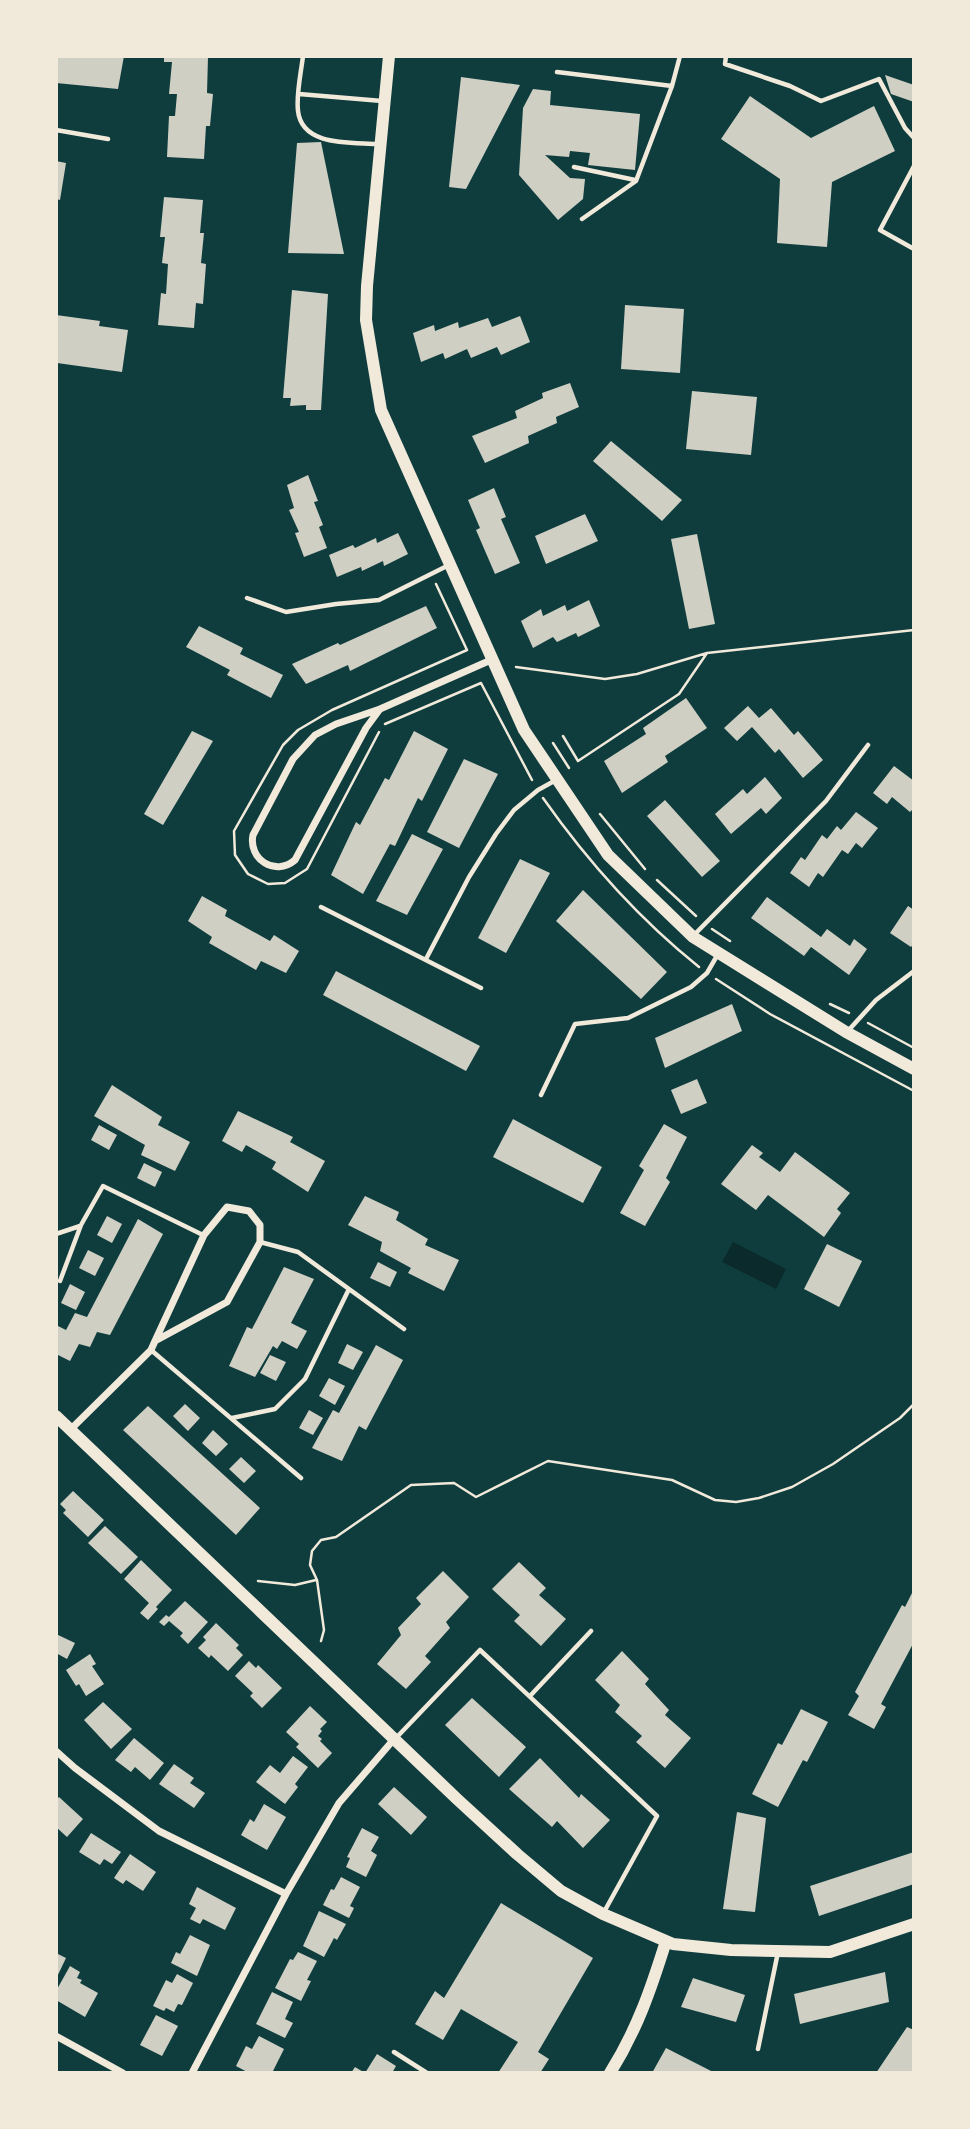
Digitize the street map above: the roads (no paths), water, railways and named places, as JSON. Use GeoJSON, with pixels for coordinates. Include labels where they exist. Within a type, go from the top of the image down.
{"type":"FeatureCollection","features":[{"type":"Feature","properties":{"kind":"street"},"geometry":{"type":"LineString","coordinates":[[389,56],[366,320],[381,410],[524,730],[608,855],[693,937],[846,1032],[914,1069]]}},
{"type":"Feature","properties":{"kind":"street"},"geometry":{"type":"LineString","coordinates":[[380,709],[366,728],[295,860],[289,866],[280,868],[260,861],[253,852],[253,835],[298,752],[325,729],[380,709],[491,660]]}},
{"type":"Feature","properties":{"kind":"street"},"geometry":{"type":"LineString","coordinates":[[70,1430],[151,1350],[155,1341],[204,1235],[227,1208],[249,1211],[260,1225],[260,1241],[227,1302],[155,1341]]}},
{"type":"Feature","properties":{"kind":"street"},"geometry":{"type":"LineString","coordinates":[[56,1416],[517,1854],[561,1891],[603,1914],[673,1944],[731,1950],[830,1952],[914,1924]]}},
{"type":"Feature","properties":{"kind":"street"},"geometry":{"type":"LineString","coordinates":[[192,2073],[285,1894],[339,1803],[395,1738]]}},
{"type":"Feature","properties":{"kind":"street"},"geometry":{"type":"LineString","coordinates":[[56,1751],[75,1769],[159,1830],[285,1894]]}},
{"type":"Feature","properties":{"kind":"street"},"geometry":{"type":"LineString","coordinates":[[610,2073],[627,2046],[646,2005],[666,1941]]}},
{"type":"Feature","properties":{"kind":"street"},"geometry":{"type":"LineString","coordinates":[[56,2036],[123,2073]]}},
{"type":"Feature","properties":{"kind":"lane"},"geometry":{"type":"LineString","coordinates":[[303,56],[298,113],[304,125],[316,137],[330,141],[380,144]]}},
{"type":"Feature","properties":{"kind":"lane"},"geometry":{"type":"LineString","coordinates":[[582,219],[636,180],[672,86],[680,56]]}},
{"type":"Feature","properties":{"kind":"lane"},"geometry":{"type":"LineString","coordinates":[[726,56],[725,64],[790,86],[821,101],[879,79],[905,128],[914,138]]}},
{"type":"Feature","properties":{"kind":"lane"},"geometry":{"type":"LineString","coordinates":[[557,72],[672,86]]}},
{"type":"Feature","properties":{"kind":"lane"},"geometry":{"type":"LineString","coordinates":[[299,94],[384,101]]}},
{"type":"Feature","properties":{"kind":"lane"},"geometry":{"type":"LineString","coordinates":[[56,130],[108,139]]}},
{"type":"Feature","properties":{"kind":"lane"},"geometry":{"type":"LineString","coordinates":[[914,166],[880,230],[914,249]]}},
{"type":"Feature","properties":{"kind":"lane"},"geometry":{"type":"LineString","coordinates":[[575,167],[636,180]]}},
{"type":"Feature","properties":{"kind":"lane"},"geometry":{"type":"LineString","coordinates":[[247,598],[286,612],[379,600],[450,564]]}},
{"type":"Feature","properties":{"kind":"lane"},"geometry":{"type":"LineString","coordinates":[[693,937],[826,801],[868,745]]}},
{"type":"Feature","properties":{"kind":"lane"},"geometry":{"type":"LineString","coordinates":[[426,959],[469,877],[496,834],[514,810],[538,790],[557,779]]}},
{"type":"Feature","properties":{"kind":"lane"},"geometry":{"type":"LineString","coordinates":[[321,906],[481,988]]}},
{"type":"Feature","properties":{"kind":"lane"},"geometry":{"type":"LineString","coordinates":[[541,1096],[575,1024],[628,1018],[691,987],[707,973],[718,953]]}},
{"type":"Feature","properties":{"kind":"lane"},"geometry":{"type":"LineString","coordinates":[[846,1032],[876,1000],[914,971]]}},
{"type":"Feature","properties":{"kind":"lane"},"geometry":{"type":"LineString","coordinates":[[60,1281],[81,1225],[103,1186],[204,1235]]}},
{"type":"Feature","properties":{"kind":"lane"},"geometry":{"type":"LineString","coordinates":[[56,1234],[81,1225]]}},
{"type":"Feature","properties":{"kind":"lane"},"geometry":{"type":"LineString","coordinates":[[260,1241],[298,1252],[404,1329]]}},
{"type":"Feature","properties":{"kind":"lane"},"geometry":{"type":"LineString","coordinates":[[231,1418],[275,1409],[305,1379],[348,1290]]}},
{"type":"Feature","properties":{"kind":"lane"},"geometry":{"type":"LineString","coordinates":[[151,1350],[301,1478]]}},
{"type":"Feature","properties":{"kind":"lane"},"geometry":{"type":"LineString","coordinates":[[530,1696],[591,1631]]}},
{"type":"Feature","properties":{"kind":"lane"},"geometry":{"type":"LineString","coordinates":[[395,1738],[480,1650],[657,1816],[603,1914]]}},
{"type":"Feature","properties":{"kind":"lane"},"geometry":{"type":"LineString","coordinates":[[758,2049],[778,1951]]}},
{"type":"Feature","properties":{"kind":"lane"},"geometry":{"type":"LineString","coordinates":[[394,2052],[427,2073]]}},
{"type":"Feature","properties":{"kind":"water"},"geometry":{"type":"Polygon","coordinates":[[[733,1242],[786,1269],[776,1289],[722,1262],[733,1242]]]}}]}
